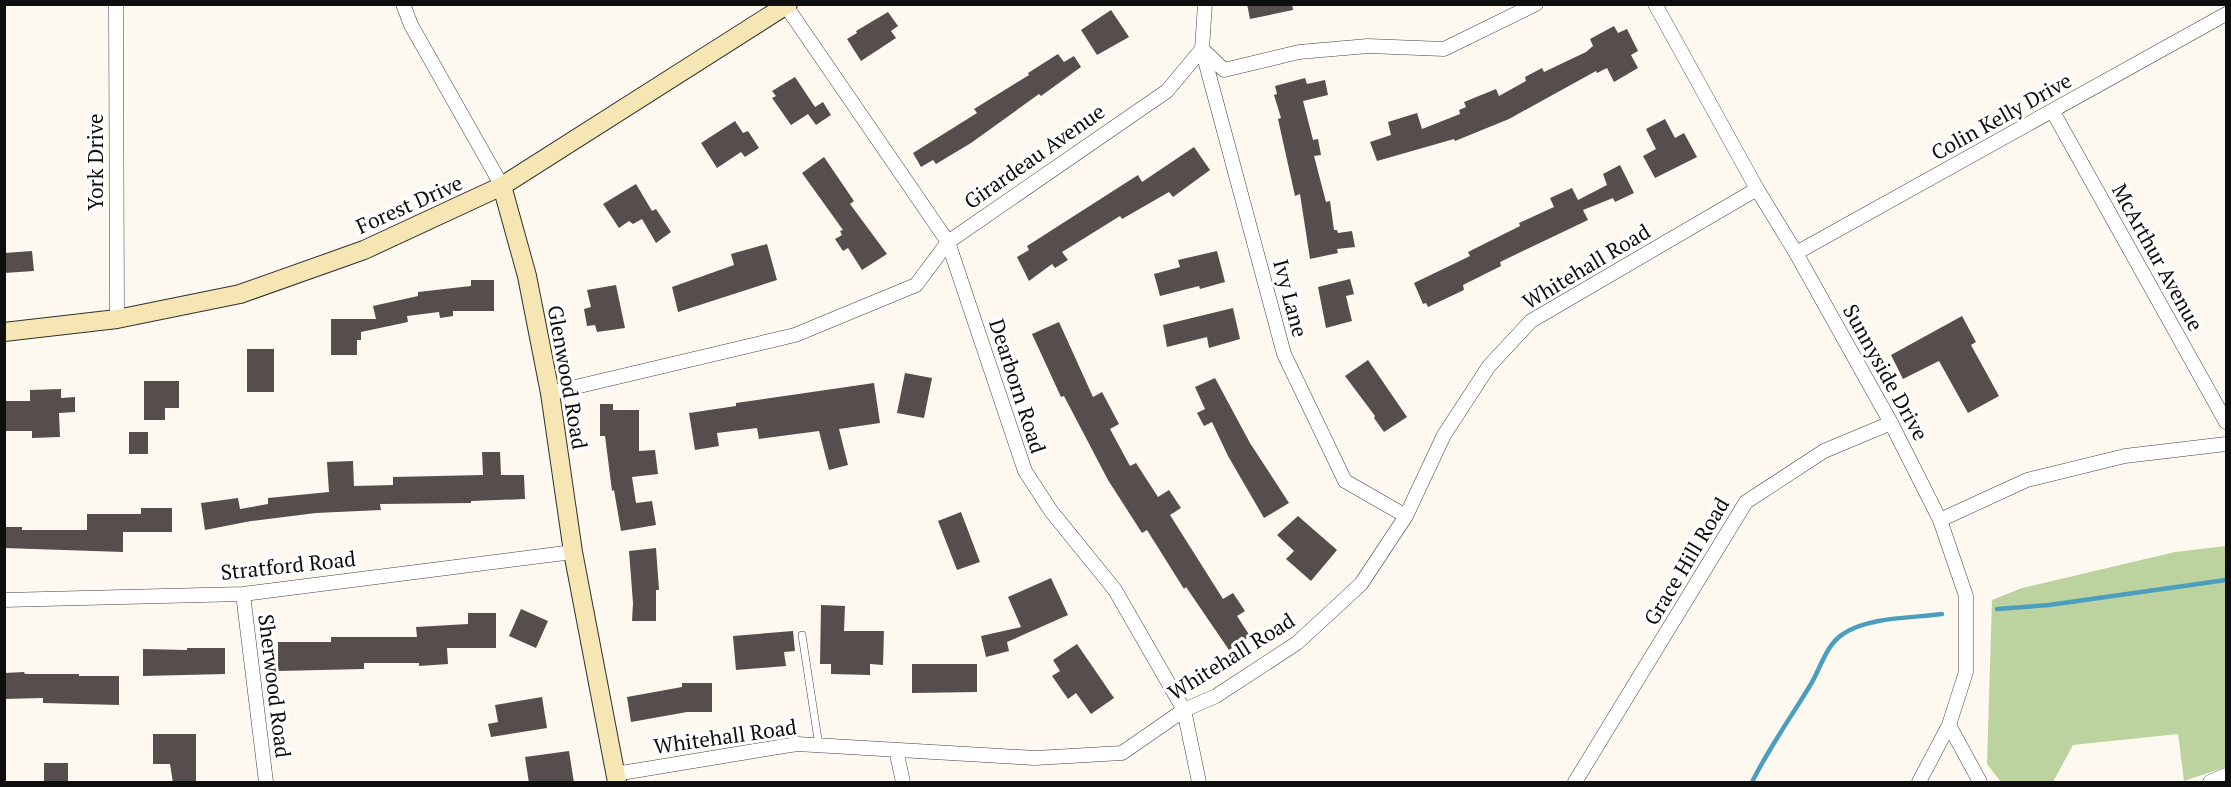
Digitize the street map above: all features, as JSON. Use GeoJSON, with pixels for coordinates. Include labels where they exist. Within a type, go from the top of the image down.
{"type":"FeatureCollection","features":[{"type":"Feature","properties":{"kind":"main road","name":"Forest Drive"},"geometry":{"type":"LineString","coordinates":[[4,332],[117,320],[240,294],[364,250],[502,186],[787,5]]}},
{"type":"Feature","properties":{"kind":"main road","name":"Glenwood Road"},"geometry":{"type":"LineString","coordinates":[[502,186],[527,276],[550,393],[573,552],[616,778]]}},
{"type":"Feature","properties":{"kind":"street","name":"Glenwood Road"},"geometry":{"type":"LineString","coordinates":[[402,4],[411,25],[502,186]]}},
{"type":"Feature","properties":{"kind":"street","name":"Ivy Lane"},"geometry":{"type":"LineString","coordinates":[[1205,4],[1202,49],[1284,354],[1345,481],[1406,516]]}},
{"type":"Feature","properties":{"kind":"street"},"geometry":{"type":"LineString","coordinates":[[1202,49],[1224,70],[1299,52],[1368,46],[1443,49],[1536,4]]}},
{"type":"Feature","properties":{"kind":"street","name":"Sunnyside Drive"},"geometry":{"type":"LineString","coordinates":[[1655,4],[1757,189],[1892,423],[1940,519],[1966,596],[1966,672],[1949,725],[1919,783]]}},
{"type":"Feature","properties":{"kind":"street","name":"York Drive"},"geometry":{"type":"LineString","coordinates":[[117,320],[120,5]]}},
{"type":"Feature","properties":{"kind":"street","name":"Dearborn Road"},"geometry":{"type":"LineString","coordinates":[[787,5],[948,242],[1024,471],[1051,511],[1115,590],[1184,710],[1199,783]]}},
{"type":"Feature","properties":{"kind":"street","name":"Colin Kelly Drive"},"geometry":{"type":"LineString","coordinates":[[1796,253],[2226,14]]}},
{"type":"Feature","properties":{"kind":"street","name":"Girardeau Avenue"},"geometry":{"type":"LineString","coordinates":[[550,393],[795,335],[916,285],[948,242],[1167,91],[1202,49]]}},
{"type":"Feature","properties":{"kind":"street","name":"McArthur Avenue"},"geometry":{"type":"LineString","coordinates":[[2053,112],[2226,422]]}},
{"type":"Feature","properties":{"kind":"street","name":"Whitehall Road"},"geometry":{"type":"LineString","coordinates":[[616,778],[797,744],[1035,758],[1122,753],[1184,710],[1216,696],[1297,643],[1360,584],[1406,516],[1444,435],[1489,366],[1531,321],[1757,189]]}},
{"type":"Feature","properties":{"kind":"street","name":"Grace Hill Road"},"geometry":{"type":"LineString","coordinates":[[1575,783],[1746,502],[1824,451],[1892,423]]}},
{"type":"Feature","properties":{"kind":"street"},"geometry":{"type":"LineString","coordinates":[[1940,519],[2027,480],[2125,456],[2226,444]]}},
{"type":"Feature","properties":{"kind":"street","name":"Stratford Road"},"geometry":{"type":"LineString","coordinates":[[4,600],[243,594],[573,552]]}},
{"type":"Feature","properties":{"kind":"street","name":"Sherwood Road"},"geometry":{"type":"LineString","coordinates":[[243,594],[266,783]]}},
{"type":"Feature","properties":{"kind":"street"},"geometry":{"type":"LineString","coordinates":[[1949,725],[1980,783]]}},
{"type":"Feature","properties":{"kind":"street"},"geometry":{"type":"LineString","coordinates":[[896,750],[903,783]]}},
{"type":"Feature","properties":{"kind":"street"},"geometry":{"type":"LineString","coordinates":[[2210,783],[2226,775]]}},
{"type":"Feature","properties":{"kind":"lane"},"geometry":{"type":"LineString","coordinates":[[802,635],[819,746]]}},
{"type":"Feature","properties":{"kind":"green space"},"geometry":{"type":"Polygon","coordinates":[[[2226,546],[2226,767],[2184,781],[2178,734],[2073,745],[2053,782],[2001,782],[1987,764],[1992,600],[2022,588],[2175,552],[2226,546]]]}},
{"type":"Feature","properties":{"kind":"building"},"geometry":{"type":"Polygon","coordinates":[[[1247,4],[1292,4],[1293,10],[1250,19],[1247,4]]]}},
{"type":"Feature","properties":{"kind":"building"},"geometry":{"type":"Polygon","coordinates":[[[1111,10],[1129,37],[1097,55],[1081,30],[1111,10]]]}},
{"type":"Feature","properties":{"kind":"building"},"geometry":{"type":"Polygon","coordinates":[[[888,12],[898,26],[891,31],[896,38],[861,61],[847,39],[888,12]]]}},
{"type":"Feature","properties":{"kind":"building"},"geometry":{"type":"Polygon","coordinates":[[[1614,26],[1618,33],[1627,29],[1638,51],[1631,55],[1638,68],[1614,82],[1607,68],[1597,73],[1596,71],[1509,119],[1455,141],[1454,139],[1377,161],[1370,142],[1391,135],[1388,122],[1417,113],[1422,129],[1460,114],[1459,110],[1466,107],[1464,102],[1496,89],[1499,96],[1526,81],[1525,77],[1542,68],[1544,72],[1586,52],[1593,46],[1590,39],[1614,26]]]}},
{"type":"Feature","properties":{"kind":"building"},"geometry":{"type":"Polygon","coordinates":[[[1058,54],[1064,62],[1074,56],[1081,67],[971,143],[936,164],[933,160],[921,167],[913,153],[977,113],[974,109],[1058,54]]]}},
{"type":"Feature","properties":{"kind":"building"},"geometry":{"type":"Polygon","coordinates":[[[795,77],[815,107],[823,102],[831,115],[816,125],[808,114],[791,125],[772,98],[776,96],[772,91],[795,77]]]}},
{"type":"Feature","properties":{"kind":"building"},"geometry":{"type":"Polygon","coordinates":[[[1305,78],[1307,84],[1325,80],[1328,95],[1303,101],[1313,140],[1318,139],[1321,155],[1314,156],[1326,202],[1330,201],[1334,230],[1338,233],[1352,231],[1355,247],[1337,249],[1338,253],[1310,259],[1300,194],[1295,196],[1278,119],[1281,118],[1274,95],[1277,94],[1275,86],[1305,78]]]}},
{"type":"Feature","properties":{"kind":"building"},"geometry":{"type":"Polygon","coordinates":[[[1665,119],[1675,138],[1684,133],[1697,157],[1655,178],[1643,156],[1656,149],[1646,129],[1665,119]]]}},
{"type":"Feature","properties":{"kind":"building"},"geometry":{"type":"Polygon","coordinates":[[[735,121],[743,133],[748,131],[759,148],[745,157],[741,152],[717,168],[701,143],[735,121]]]}},
{"type":"Feature","properties":{"kind":"building"},"geometry":{"type":"Polygon","coordinates":[[[1194,147],[1210,170],[1173,197],[1169,192],[1122,219],[1120,216],[1062,252],[1068,260],[1055,268],[1052,264],[1029,281],[1017,257],[1029,250],[1027,246],[1138,175],[1142,182],[1194,147]]]}},
{"type":"Feature","properties":{"kind":"building"},"geometry":{"type":"Polygon","coordinates":[[[824,157],[854,201],[850,204],[887,254],[862,270],[848,248],[843,251],[835,239],[842,235],[840,231],[843,230],[802,173],[824,157]]]}},
{"type":"Feature","properties":{"kind":"building"},"geometry":{"type":"Polygon","coordinates":[[[1620,165],[1634,193],[1615,202],[1613,198],[1583,210],[1588,220],[1500,262],[1501,266],[1463,285],[1464,290],[1428,307],[1426,303],[1423,304],[1414,283],[1470,256],[1468,252],[1520,226],[1519,223],[1554,207],[1550,198],[1572,188],[1578,200],[1607,185],[1603,174],[1620,165]]]}},
{"type":"Feature","properties":{"kind":"building"},"geometry":{"type":"Polygon","coordinates":[[[636,184],[652,211],[656,209],[671,232],[656,243],[642,219],[633,224],[629,221],[619,228],[603,204],[636,184]]]}},
{"type":"Feature","properties":{"kind":"building"},"geometry":{"type":"Polygon","coordinates":[[[767,244],[777,280],[678,312],[672,287],[734,265],[731,254],[767,244]]]}},
{"type":"Feature","properties":{"kind":"building"},"geometry":{"type":"Polygon","coordinates":[[[32,251],[34,271],[4,273],[4,253],[32,251]]]}},
{"type":"Feature","properties":{"kind":"building"},"geometry":{"type":"Polygon","coordinates":[[[1217,251],[1225,282],[1160,296],[1154,274],[1180,267],[1178,260],[1217,251]]]}},
{"type":"Feature","properties":{"kind":"building"},"geometry":{"type":"Polygon","coordinates":[[[1350,279],[1354,294],[1346,296],[1352,321],[1326,328],[1318,287],[1350,279]]]}},
{"type":"Feature","properties":{"kind":"building"},"geometry":{"type":"Polygon","coordinates":[[[471,280],[494,280],[494,311],[453,311],[453,316],[440,318],[439,312],[407,316],[408,322],[361,332],[361,340],[357,340],[357,355],[331,355],[331,319],[376,319],[373,306],[418,296],[418,292],[471,286],[471,280]]]}},
{"type":"Feature","properties":{"kind":"building"},"geometry":{"type":"Polygon","coordinates":[[[616,285],[625,328],[597,332],[595,325],[587,326],[584,309],[591,307],[587,290],[616,285]]]}},
{"type":"Feature","properties":{"kind":"building"},"geometry":{"type":"Polygon","coordinates":[[[1233,308],[1240,339],[1209,348],[1207,337],[1167,347],[1163,325],[1233,308]]]}},
{"type":"Feature","properties":{"kind":"building"},"geometry":{"type":"Polygon","coordinates":[[[1962,316],[1976,342],[1971,345],[1999,396],[1968,413],[1939,361],[1903,379],[1891,355],[1962,316]]]}},
{"type":"Feature","properties":{"kind":"building"},"geometry":{"type":"Polygon","coordinates":[[[1059,322],[1093,397],[1102,392],[1119,424],[1110,429],[1130,466],[1136,463],[1158,497],[1169,490],[1181,508],[1170,515],[1223,599],[1233,593],[1245,611],[1237,616],[1250,636],[1229,650],[1186,587],[1184,589],[1147,530],[1142,533],[1108,480],[1064,396],[1061,397],[1032,334],[1059,322]]]}},
{"type":"Feature","properties":{"kind":"building"},"geometry":{"type":"Polygon","coordinates":[[[247,349],[274,349],[274,392],[247,392],[247,349]]]}},
{"type":"Feature","properties":{"kind":"building"},"geometry":{"type":"Polygon","coordinates":[[[1368,360],[1407,417],[1384,432],[1345,376],[1368,360]]]}},
{"type":"Feature","properties":{"kind":"building"},"geometry":{"type":"Polygon","coordinates":[[[905,373],[932,378],[924,418],[897,413],[905,373]]]}},
{"type":"Feature","properties":{"kind":"building"},"geometry":{"type":"Polygon","coordinates":[[[1215,378],[1250,443],[1289,503],[1264,518],[1228,456],[1212,422],[1204,426],[1197,413],[1205,409],[1195,387],[1215,378]]]}},
{"type":"Feature","properties":{"kind":"building"},"geometry":{"type":"Polygon","coordinates":[[[144,381],[179,381],[179,408],[165,408],[165,420],[144,420],[144,381]]]}},
{"type":"Feature","properties":{"kind":"building"},"geometry":{"type":"Polygon","coordinates":[[[874,383],[880,423],[839,429],[848,465],[829,470],[819,431],[759,439],[757,428],[717,433],[719,446],[695,450],[689,413],[736,406],[736,403],[874,383]]]}},
{"type":"Feature","properties":{"kind":"building"},"geometry":{"type":"Polygon","coordinates":[[[61,389],[61,398],[75,397],[75,412],[59,413],[60,437],[32,438],[32,431],[4,431],[4,401],[30,401],[30,390],[61,389]]]}},
{"type":"Feature","properties":{"kind":"building"},"geometry":{"type":"Polygon","coordinates":[[[600,404],[613,404],[613,410],[639,410],[639,451],[655,450],[658,474],[632,477],[636,503],[652,501],[656,525],[621,531],[614,490],[612,491],[605,436],[600,436],[600,404]]]}},
{"type":"Feature","properties":{"kind":"building"},"geometry":{"type":"Polygon","coordinates":[[[129,432],[148,432],[148,454],[129,454],[129,432]]]}},
{"type":"Feature","properties":{"kind":"building"},"geometry":{"type":"Polygon","coordinates":[[[482,452],[500,452],[501,475],[524,475],[525,499],[471,501],[471,503],[380,504],[381,510],[316,513],[251,521],[205,530],[201,503],[238,498],[240,509],[268,504],[268,498],[329,492],[327,462],[353,461],[354,486],[393,485],[393,477],[483,475],[482,452]]]}},
{"type":"Feature","properties":{"kind":"building"},"geometry":{"type":"Polygon","coordinates":[[[141,508],[172,508],[172,532],[123,532],[123,552],[4,548],[4,527],[22,527],[22,530],[87,530],[87,514],[141,514],[141,508]]]}},
{"type":"Feature","properties":{"kind":"building"},"geometry":{"type":"Polygon","coordinates":[[[961,512],[980,562],[957,570],[938,521],[961,512]]]}},
{"type":"Feature","properties":{"kind":"building"},"geometry":{"type":"Polygon","coordinates":[[[1298,516],[1337,550],[1311,581],[1286,559],[1294,551],[1277,535],[1298,516]]]}},
{"type":"Feature","properties":{"kind":"building"},"geometry":{"type":"Polygon","coordinates":[[[656,548],[659,590],[656,590],[656,621],[632,621],[629,551],[656,548]]]}},
{"type":"Feature","properties":{"kind":"building"},"geometry":{"type":"Polygon","coordinates":[[[1051,578],[1068,615],[1007,642],[1009,651],[986,657],[981,636],[1021,627],[1008,597],[1051,578]]]}},
{"type":"Feature","properties":{"kind":"building"},"geometry":{"type":"Polygon","coordinates":[[[821,605],[845,606],[844,631],[884,631],[883,665],[870,664],[870,675],[831,674],[831,664],[820,664],[821,605]]]}},
{"type":"Feature","properties":{"kind":"building"},"geometry":{"type":"Polygon","coordinates":[[[521,609],[548,621],[536,648],[509,636],[521,609]]]}},
{"type":"Feature","properties":{"kind":"building"},"geometry":{"type":"Polygon","coordinates":[[[468,613],[496,613],[496,648],[447,648],[448,664],[419,666],[419,663],[364,663],[364,669],[278,671],[278,642],[331,642],[331,637],[417,637],[416,627],[468,624],[468,613]]]}},
{"type":"Feature","properties":{"kind":"building"},"geometry":{"type":"Polygon","coordinates":[[[793,631],[795,651],[784,652],[786,666],[736,670],[733,636],[793,631]]]}},
{"type":"Feature","properties":{"kind":"building"},"geometry":{"type":"Polygon","coordinates":[[[1077,644],[1114,698],[1091,714],[1076,693],[1068,699],[1052,676],[1060,671],[1053,660],[1077,644]]]}},
{"type":"Feature","properties":{"kind":"building"},"geometry":{"type":"Polygon","coordinates":[[[187,648],[225,648],[225,674],[143,676],[143,649],[187,650],[187,648]]]}},
{"type":"Feature","properties":{"kind":"building"},"geometry":{"type":"Polygon","coordinates":[[[912,664],[977,664],[977,692],[912,693],[912,664]]]}},
{"type":"Feature","properties":{"kind":"building"},"geometry":{"type":"Polygon","coordinates":[[[24,672],[25,674],[119,676],[119,705],[43,703],[43,698],[4,699],[4,673],[24,672]]]}},
{"type":"Feature","properties":{"kind":"building"},"geometry":{"type":"Polygon","coordinates":[[[682,683],[712,683],[712,712],[687,712],[631,722],[627,697],[682,687],[682,683]]]}},
{"type":"Feature","properties":{"kind":"building"},"geometry":{"type":"Polygon","coordinates":[[[542,697],[547,728],[491,737],[488,724],[498,722],[495,705],[542,697]]]}},
{"type":"Feature","properties":{"kind":"building"},"geometry":{"type":"Polygon","coordinates":[[[153,734],[196,734],[196,783],[173,783],[170,764],[153,764],[153,734]]]}},
{"type":"Feature","properties":{"kind":"building"},"geometry":{"type":"Polygon","coordinates":[[[569,751],[574,783],[529,783],[525,757],[569,751]]]}},
{"type":"Feature","properties":{"kind":"building"},"geometry":{"type":"Polygon","coordinates":[[[44,763],[68,763],[68,783],[44,783],[44,763]]]}},
{"type":"Feature","properties":{"kind":"waterway"},"geometry":{"type":"LineString","coordinates":[[1997,609],[2049,605],[2226,580]]}},
{"type":"Feature","properties":{"kind":"waterway"},"geometry":{"type":"LineString","coordinates":[[1752,782],[1811,684],[1828,650],[1837,639],[1853,628],[1877,621],[1942,614]]}}]}
